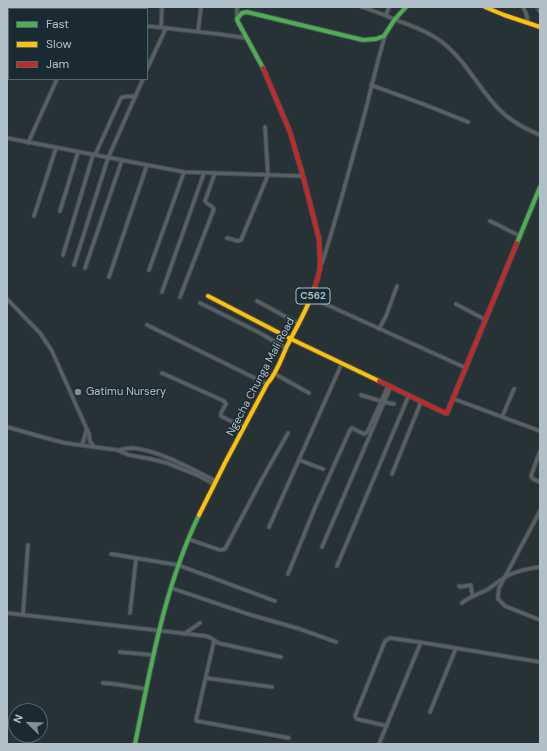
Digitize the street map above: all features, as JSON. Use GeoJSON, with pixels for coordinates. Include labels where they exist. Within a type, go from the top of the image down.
{"type":"FeatureCollection","features":[{"type":"Feature","properties":{"kind":"main road"},"geometry":{"type":"LineString","coordinates":[[237,19],[242,13],[247,12],[363,40],[372,40],[380,38],[386,34],[395,19],[406,7]]}},
{"type":"Feature","properties":{"kind":"main road"},"geometry":{"type":"LineString","coordinates":[[485,7],[504,16],[540,27]]}},
{"type":"Feature","properties":{"kind":"main road","name":"Ngecha Chunga Mali Road"},"geometry":{"type":"LineString","coordinates":[[135,744],[158,630],[178,565],[188,539],[267,384],[275,374],[286,348],[312,298],[319,277],[321,248],[290,132],[264,69],[237,19]]}},
{"type":"Feature","properties":{"kind":"main road"},"geometry":{"type":"LineString","coordinates":[[208,296],[291,339],[446,414],[448,413],[454,400],[540,187]]}},
{"type":"Feature","properties":{"kind":"street"},"geometry":{"type":"LineString","coordinates":[[161,27],[162,7]]}},
{"type":"Feature","properties":{"kind":"street"},"geometry":{"type":"LineString","coordinates":[[198,32],[201,7]]}},
{"type":"Feature","properties":{"kind":"street"},"geometry":{"type":"LineString","coordinates":[[237,7],[237,19]]}},
{"type":"Feature","properties":{"kind":"street"},"geometry":{"type":"LineString","coordinates":[[362,7],[386,15],[428,33],[442,42],[454,53],[499,109],[511,120],[540,135]]}},
{"type":"Feature","properties":{"kind":"street"},"geometry":{"type":"LineString","coordinates":[[386,15],[389,7]]}},
{"type":"Feature","properties":{"kind":"street"},"geometry":{"type":"LineString","coordinates":[[523,7],[528,23]]}},
{"type":"Feature","properties":{"kind":"street"},"geometry":{"type":"LineString","coordinates":[[148,26],[246,38]]}},
{"type":"Feature","properties":{"kind":"street"},"geometry":{"type":"LineString","coordinates":[[148,67],[166,28]]}},
{"type":"Feature","properties":{"kind":"street"},"geometry":{"type":"LineString","coordinates":[[320,267],[334,223],[386,34]]}},
{"type":"Feature","properties":{"kind":"street"},"geometry":{"type":"LineString","coordinates":[[28,143],[57,80]]}},
{"type":"Feature","properties":{"kind":"street"},"geometry":{"type":"LineString","coordinates":[[74,265],[108,158],[143,80]]}},
{"type":"Feature","properties":{"kind":"street"},"geometry":{"type":"LineString","coordinates":[[371,85],[468,122]]}},
{"type":"Feature","properties":{"kind":"street"},"geometry":{"type":"LineString","coordinates":[[63,255],[94,155],[122,98],[135,96]]}},
{"type":"Feature","properties":{"kind":"street"},"geometry":{"type":"LineString","coordinates":[[227,238],[238,241],[241,240],[268,175],[265,127]]}},
{"type":"Feature","properties":{"kind":"street"},"geometry":{"type":"LineString","coordinates":[[7,138],[184,172],[303,176]]}},
{"type":"Feature","properties":{"kind":"street"},"geometry":{"type":"LineString","coordinates":[[34,216],[56,148]]}},
{"type":"Feature","properties":{"kind":"street"},"geometry":{"type":"LineString","coordinates":[[60,211],[78,152]]}},
{"type":"Feature","properties":{"kind":"street"},"geometry":{"type":"LineString","coordinates":[[85,268],[122,160]]}},
{"type":"Feature","properties":{"kind":"street"},"geometry":{"type":"LineString","coordinates":[[109,278],[147,165]]}},
{"type":"Feature","properties":{"kind":"street"},"geometry":{"type":"LineString","coordinates":[[149,270],[184,172]]}},
{"type":"Feature","properties":{"kind":"street"},"geometry":{"type":"LineString","coordinates":[[162,292],[204,173]]}},
{"type":"Feature","properties":{"kind":"street"},"geometry":{"type":"LineString","coordinates":[[180,297],[214,209],[212,206],[206,204],[205,201],[215,173]]}},
{"type":"Feature","properties":{"kind":"street"},"geometry":{"type":"LineString","coordinates":[[490,221],[520,236]]}},
{"type":"Feature","properties":{"kind":"street"},"geometry":{"type":"LineString","coordinates":[[379,329],[386,316],[397,286]]}},
{"type":"Feature","properties":{"kind":"street"},"geometry":{"type":"LineString","coordinates":[[312,298],[466,368]]}},
{"type":"Feature","properties":{"kind":"street"},"geometry":{"type":"LineString","coordinates":[[7,300],[40,333],[52,351],[94,447]]}},
{"type":"Feature","properties":{"kind":"street"},"geometry":{"type":"LineString","coordinates":[[257,301],[299,324]]}},
{"type":"Feature","properties":{"kind":"street"},"geometry":{"type":"LineString","coordinates":[[200,303],[286,348]]}},
{"type":"Feature","properties":{"kind":"street"},"geometry":{"type":"LineString","coordinates":[[456,304],[486,320]]}},
{"type":"Feature","properties":{"kind":"street"},"geometry":{"type":"LineString","coordinates":[[147,325],[267,384]]}},
{"type":"Feature","properties":{"kind":"street"},"geometry":{"type":"LineString","coordinates":[[269,527],[342,363]]}},
{"type":"Feature","properties":{"kind":"street"},"geometry":{"type":"LineString","coordinates":[[162,372],[224,401],[226,404],[221,416],[244,428]]}},
{"type":"Feature","properties":{"kind":"street"},"geometry":{"type":"LineString","coordinates":[[275,374],[309,393]]}},
{"type":"Feature","properties":{"kind":"street"},"geometry":{"type":"LineString","coordinates":[[322,547],[389,386]]}},
{"type":"Feature","properties":{"kind":"street"},"geometry":{"type":"LineString","coordinates":[[502,417],[514,389]]}},
{"type":"Feature","properties":{"kind":"street"},"geometry":{"type":"LineString","coordinates":[[361,395],[394,404]]}},
{"type":"Feature","properties":{"kind":"street"},"geometry":{"type":"LineString","coordinates":[[337,566],[409,395]]}},
{"type":"Feature","properties":{"kind":"street"},"geometry":{"type":"LineString","coordinates":[[454,400],[540,431]]}},
{"type":"Feature","properties":{"kind":"street"},"geometry":{"type":"LineString","coordinates":[[288,574],[314,510],[350,430],[352,428],[364,434],[366,433],[383,401]]}},
{"type":"Feature","properties":{"kind":"street"},"geometry":{"type":"LineString","coordinates":[[392,474],[422,402]]}},
{"type":"Feature","properties":{"kind":"street"},"geometry":{"type":"LineString","coordinates":[[7,427],[46,438],[117,450],[129,455],[167,463],[216,482]]}},
{"type":"Feature","properties":{"kind":"street"},"geometry":{"type":"LineString","coordinates":[[82,445],[87,429]]}},
{"type":"Feature","properties":{"kind":"street"},"geometry":{"type":"LineString","coordinates":[[188,539],[220,550],[225,549],[288,432]]}},
{"type":"Feature","properties":{"kind":"street"},"geometry":{"type":"LineString","coordinates":[[117,450],[131,448],[158,454],[216,482]]}},
{"type":"Feature","properties":{"kind":"street"},"geometry":{"type":"LineString","coordinates":[[540,451],[531,476],[540,482]]}},
{"type":"Feature","properties":{"kind":"street"},"geometry":{"type":"LineString","coordinates":[[299,460],[323,469]]}},
{"type":"Feature","properties":{"kind":"street"},"geometry":{"type":"LineString","coordinates":[[540,511],[499,588],[498,595],[498,599],[507,608],[540,620]]}},
{"type":"Feature","properties":{"kind":"street"},"geometry":{"type":"LineString","coordinates":[[23,614],[28,545]]}},
{"type":"Feature","properties":{"kind":"street"},"geometry":{"type":"LineString","coordinates":[[111,554],[178,565],[275,601]]}},
{"type":"Feature","properties":{"kind":"street"},"geometry":{"type":"LineString","coordinates":[[130,613],[136,559]]}},
{"type":"Feature","properties":{"kind":"street"},"geometry":{"type":"LineString","coordinates":[[462,603],[495,585],[505,577],[532,568],[540,567]]}},
{"type":"Feature","properties":{"kind":"street"},"geometry":{"type":"LineString","coordinates":[[459,586],[462,587],[471,585],[472,594],[474,596]]}},
{"type":"Feature","properties":{"kind":"street"},"geometry":{"type":"LineString","coordinates":[[171,588],[336,642]]}},
{"type":"Feature","properties":{"kind":"street"},"geometry":{"type":"LineString","coordinates":[[7,613],[206,636],[218,643],[281,657]]}},
{"type":"Feature","properties":{"kind":"street"},"geometry":{"type":"LineString","coordinates":[[184,634],[200,623]]}},
{"type":"Feature","properties":{"kind":"street"},"geometry":{"type":"LineString","coordinates":[[387,726],[357,719],[355,716],[385,641],[390,638],[540,662]]}},
{"type":"Feature","properties":{"kind":"street"},"geometry":{"type":"LineString","coordinates":[[214,641],[196,720],[289,738]]}},
{"type":"Feature","properties":{"kind":"street"},"geometry":{"type":"LineString","coordinates":[[379,744],[421,642]]}},
{"type":"Feature","properties":{"kind":"street"},"geometry":{"type":"LineString","coordinates":[[430,712],[456,648]]}},
{"type":"Feature","properties":{"kind":"street"},"geometry":{"type":"LineString","coordinates":[[120,652],[153,655]]}},
{"type":"Feature","properties":{"kind":"street"},"geometry":{"type":"LineString","coordinates":[[206,678],[272,687]]}},
{"type":"Feature","properties":{"kind":"street"},"geometry":{"type":"LineString","coordinates":[[102,684],[115,684],[146,689]]}},
{"type":"Feature","properties":{"kind":"railway"},"geometry":{"type":"LineString","coordinates":[[536,7],[540,13]]}},
{"type":"Feature","properties":{"kind":"traffic: fast"},"geometry":{"type":"LineString","coordinates":[[263,68],[238,22],[237,19],[242,13],[247,12],[363,40],[376,39],[384,36],[395,19],[406,7]]}},
{"type":"Feature","properties":{"kind":"traffic: fast"},"geometry":{"type":"LineString","coordinates":[[517,243],[540,187]]}},
{"type":"Feature","properties":{"kind":"traffic: fast"},"geometry":{"type":"LineString","coordinates":[[135,744],[153,657],[168,599],[176,571],[199,515]]}},
{"type":"Feature","properties":{"kind":"traffic: slow"},"geometry":{"type":"LineString","coordinates":[[485,7],[540,27]]}},
{"type":"Feature","properties":{"kind":"traffic: slow"},"geometry":{"type":"LineString","coordinates":[[199,515],[267,384],[276,371],[306,310],[315,287]]}},
{"type":"Feature","properties":{"kind":"traffic: slow"},"geometry":{"type":"LineString","coordinates":[[208,296],[291,339],[379,381]]}},
{"type":"Feature","properties":{"kind":"traffic: jam"},"geometry":{"type":"LineString","coordinates":[[263,68],[290,132],[319,239],[320,269],[315,287]]}},
{"type":"Feature","properties":{"kind":"traffic: jam"},"geometry":{"type":"LineString","coordinates":[[379,381],[447,413],[517,243]]}},
{"type":"Feature","properties":{"kind":"place","name":"Gatimu Nursery"},"geometry":{"type":"Point","coordinates":[78,392]}}]}
